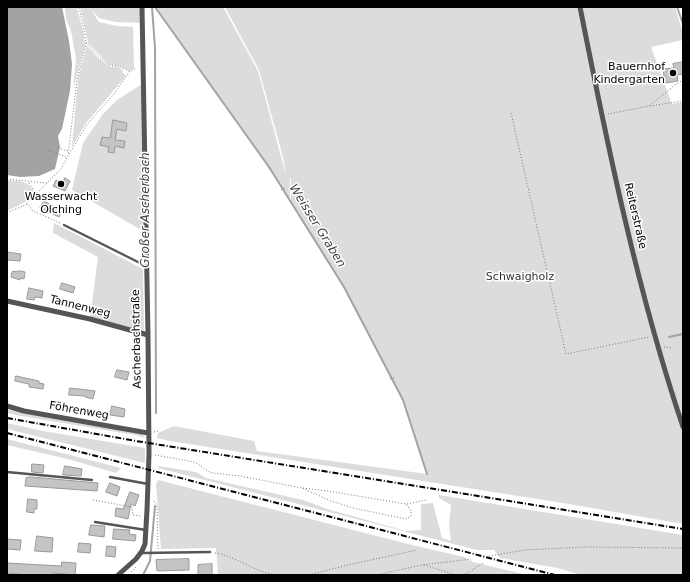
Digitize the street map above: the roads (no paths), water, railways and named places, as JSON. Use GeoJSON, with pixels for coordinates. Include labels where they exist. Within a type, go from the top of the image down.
{"type":"FeatureCollection","features":[{"type":"Feature","properties":{"kind":"street","name":"Ascherbachstraße"},"geometry":{"type":"LineString","coordinates":[[141,553],[145,544],[151,433],[146,266],[142,7]]}},
{"type":"Feature","properties":{"kind":"street","name":"Reiterstraße"},"geometry":{"type":"LineString","coordinates":[[580,7],[602,115],[642,292],[683,427]]}},
{"type":"Feature","properties":{"kind":"street","name":"Tannenweg"},"geometry":{"type":"LineString","coordinates":[[7,301],[148,335]]}},
{"type":"Feature","properties":{"kind":"street","name":"Föhrenweg"},"geometry":{"type":"LineString","coordinates":[[7,406],[24,412],[151,433]]}},
{"type":"Feature","properties":{"kind":"street"},"geometry":{"type":"LineString","coordinates":[[118,575],[141,553]]}},
{"type":"Feature","properties":{"kind":"lane"},"geometry":{"type":"LineString","coordinates":[[64,224],[146,266]]}},
{"type":"Feature","properties":{"kind":"lane"},"geometry":{"type":"LineString","coordinates":[[7,472],[92,480]]}},
{"type":"Feature","properties":{"kind":"lane"},"geometry":{"type":"LineString","coordinates":[[110,477],[148,481]]}},
{"type":"Feature","properties":{"kind":"lane"},"geometry":{"type":"LineString","coordinates":[[95,522],[146,530]]}},
{"type":"Feature","properties":{"kind":"lane"},"geometry":{"type":"LineString","coordinates":[[141,553],[210,552]]}},
{"type":"Feature","properties":{"kind":"waterway","name":"Großer Ascherbach"},"geometry":{"type":"LineString","coordinates":[[152,7],[155,48],[156,413]]}},
{"type":"Feature","properties":{"kind":"waterway","name":"Weisser Graben"},"geometry":{"type":"LineString","coordinates":[[155,7],[269,167],[344,287],[403,400],[427,474]]}},
{"type":"Feature","properties":{"kind":"waterway"},"geometry":{"type":"LineString","coordinates":[[677,7],[683,24]]}},
{"type":"Feature","properties":{"kind":"waterway"},"geometry":{"type":"LineString","coordinates":[[669,337],[683,334]]}},
{"type":"Feature","properties":{"kind":"waterway","name":"Großer Ascherbach"},"geometry":{"type":"LineString","coordinates":[[143,575],[150,561],[155,506]]}},
{"type":"Feature","properties":{"kind":"railway"},"geometry":{"type":"LineString","coordinates":[[7,418],[136,441],[683,529]]}},
{"type":"Feature","properties":{"kind":"railway"},"geometry":{"type":"LineString","coordinates":[[7,433],[555,575]]}},
{"type":"Feature","properties":{"kind":"place","name":"Bauernhof Kindergarten"},"geometry":{"type":"Point","coordinates":[673,73]}},
{"type":"Feature","properties":{"kind":"place","name":"Wasserwacht Olching"},"geometry":{"type":"Point","coordinates":[61,184]}},
{"type":"Feature","properties":{"kind":"park label","name":"Schwaigholz"},"geometry":{"type":"Point","coordinates":[520,277]}}]}
